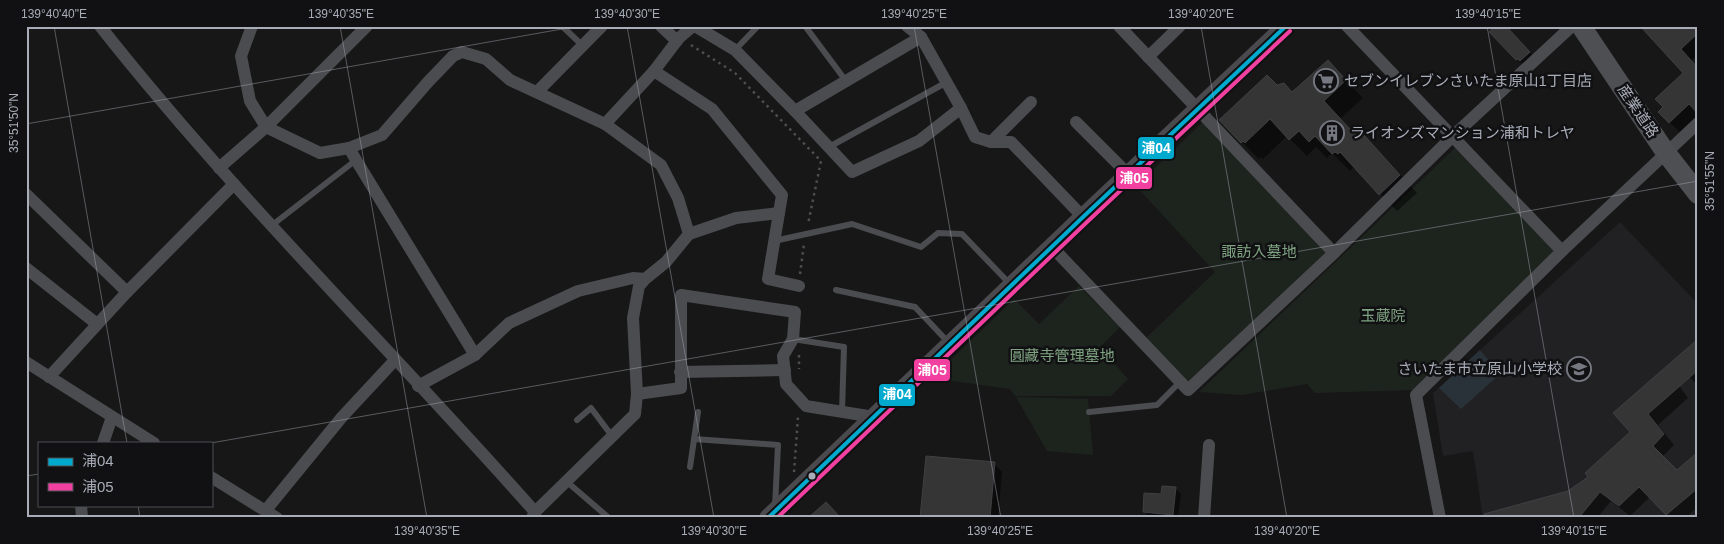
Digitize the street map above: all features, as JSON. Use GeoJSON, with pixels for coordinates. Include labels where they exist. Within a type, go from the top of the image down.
{"type":"FeatureCollection","features":[{"type":"Feature","properties":{"kind":"main road","name":"産業道路"},"geometry":{"type":"LineString","coordinates":[[1581,26],[1666,153],[1698,194]]}},
{"type":"Feature","properties":{"kind":"street"},"geometry":{"type":"LineString","coordinates":[[100,26],[152,92],[219,168],[395,360],[533,515],[635,414],[637,394],[633,318],[639,286],[666,262],[689,234],[736,218],[779,213]]}},
{"type":"Feature","properties":{"kind":"street"},"geometry":{"type":"LineString","coordinates":[[252,26],[242,56],[250,101],[266,127],[320,153],[350,148],[382,135],[453,56],[462,52],[486,59],[510,80],[605,124],[661,165],[678,198],[689,234]]}},
{"type":"Feature","properties":{"kind":"street"},"geometry":{"type":"LineString","coordinates":[[219,168],[266,127],[367,26]]}},
{"type":"Feature","properties":{"kind":"street"},"geometry":{"type":"LineString","coordinates":[[537,92],[602,26]]}},
{"type":"Feature","properties":{"kind":"street"},"geometry":{"type":"LineString","coordinates":[[661,26],[678,40]]}},
{"type":"Feature","properties":{"kind":"street"},"geometry":{"type":"LineString","coordinates":[[605,124],[654,71],[678,40],[694,26],[735,50],[852,172],[918,141],[961,108]]}},
{"type":"Feature","properties":{"kind":"street"},"geometry":{"type":"LineString","coordinates":[[907,26],[921,37],[975,137],[991,142],[1011,142],[1083,217]]}},
{"type":"Feature","properties":{"kind":"street"},"geometry":{"type":"LineString","coordinates":[[1118,26],[1334,253]]}},
{"type":"Feature","properties":{"kind":"street"},"geometry":{"type":"LineString","coordinates":[[1148,57],[1180,26]]}},
{"type":"Feature","properties":{"kind":"street"},"geometry":{"type":"LineString","coordinates":[[772,515],[1128,174],[1286,26]]}},
{"type":"Feature","properties":{"kind":"street"},"geometry":{"type":"LineString","coordinates":[[1346,26],[1562,251]]}},
{"type":"Feature","properties":{"kind":"street"},"geometry":{"type":"LineString","coordinates":[[1052,247],[1188,390],[1334,253],[1453,136],[1572,26]]}},
{"type":"Feature","properties":{"kind":"street"},"geometry":{"type":"LineString","coordinates":[[795,111],[921,37]]}},
{"type":"Feature","properties":{"kind":"street"},"geometry":{"type":"LineString","coordinates":[[654,71],[712,109],[782,195],[768,279],[799,286]]}},
{"type":"Feature","properties":{"kind":"street"},"geometry":{"type":"LineString","coordinates":[[991,142],[1031,102]]}},
{"type":"Feature","properties":{"kind":"street"},"geometry":{"type":"LineString","coordinates":[[1076,122],[1128,174]]}},
{"type":"Feature","properties":{"kind":"street"},"geometry":{"type":"LineString","coordinates":[[1440,518],[1416,395],[1562,251],[1698,123]]}},
{"type":"Feature","properties":{"kind":"street"},"geometry":{"type":"LineString","coordinates":[[350,148],[476,355]]}},
{"type":"Feature","properties":{"kind":"street"},"geometry":{"type":"LineString","coordinates":[[49,377],[127,292],[234,184]]}},
{"type":"Feature","properties":{"kind":"street"},"geometry":{"type":"LineString","coordinates":[[26,194],[127,292]]}},
{"type":"Feature","properties":{"kind":"street"},"geometry":{"type":"LineString","coordinates":[[26,268],[97,324]]}},
{"type":"Feature","properties":{"kind":"street"},"geometry":{"type":"LineString","coordinates":[[418,386],[476,355],[509,323],[578,291],[633,278],[645,279]]}},
{"type":"Feature","properties":{"kind":"street"},"geometry":{"type":"LineString","coordinates":[[637,394],[681,388],[681,295],[795,312],[793,339],[783,356],[786,384],[806,406],[874,417]]}},
{"type":"Feature","properties":{"kind":"street"},"geometry":{"type":"LineString","coordinates":[[266,510],[342,417],[395,360]]}},
{"type":"Feature","properties":{"kind":"street"},"geometry":{"type":"LineString","coordinates":[[26,362],[152,442]]}},
{"type":"Feature","properties":{"kind":"street"},"geometry":{"type":"LineString","coordinates":[[680,372],[785,370]]}},
{"type":"Feature","properties":{"kind":"street"},"geometry":{"type":"LineString","coordinates":[[103,442],[112,417]]}},
{"type":"Feature","properties":{"kind":"street"},"geometry":{"type":"LineString","coordinates":[[1204,518],[1208,446]]}},
{"type":"Feature","properties":{"kind":"street"},"geometry":{"type":"LineString","coordinates":[[212,478],[277,518]]}},
{"type":"Feature","properties":{"kind":"lane"},"geometry":{"type":"LineString","coordinates":[[562,26],[583,46]]}},
{"type":"Feature","properties":{"kind":"lane"},"geometry":{"type":"LineString","coordinates":[[735,50],[758,26]]}},
{"type":"Feature","properties":{"kind":"lane"},"geometry":{"type":"LineString","coordinates":[[805,26],[846,81]]}},
{"type":"Feature","properties":{"kind":"lane"},"geometry":{"type":"LineString","coordinates":[[829,147],[946,82]]}},
{"type":"Feature","properties":{"kind":"lane"},"geometry":{"type":"LineString","coordinates":[[271,226],[356,160]]}},
{"type":"Feature","properties":{"kind":"lane"},"geometry":{"type":"LineString","coordinates":[[774,241],[852,224],[920,248],[938,233],[962,234],[1012,286]]}},
{"type":"Feature","properties":{"kind":"lane"},"geometry":{"type":"LineString","coordinates":[[836,290],[915,307],[950,344]]}},
{"type":"Feature","properties":{"kind":"lane"},"geometry":{"type":"LineString","coordinates":[[793,339],[844,347],[842,412]]}},
{"type":"Feature","properties":{"kind":"lane"},"geometry":{"type":"LineString","coordinates":[[1089,412],[1157,405],[1180,382]]}},
{"type":"Feature","properties":{"kind":"lane"},"geometry":{"type":"LineString","coordinates":[[576,420],[591,408],[612,436]]}},
{"type":"Feature","properties":{"kind":"lane"},"geometry":{"type":"LineString","coordinates":[[690,467],[698,412]]}},
{"type":"Feature","properties":{"kind":"lane"},"geometry":{"type":"LineString","coordinates":[[694,439],[778,445],[772,515]]}},
{"type":"Feature","properties":{"kind":"lane"},"geometry":{"type":"LineString","coordinates":[[566,481],[609,518]]}},
{"type":"Feature","properties":{"kind":"path"},"geometry":{"type":"LineString","coordinates":[[678,40],[735,73],[821,161],[806,234],[799,286]]}},
{"type":"Feature","properties":{"kind":"shaded area","name":"さいたま市立原山小学校"},"geometry":{"type":"Polygon","coordinates":[[[1620,222],[1698,304],[1698,518],[1483,518],[1473,451],[1443,456],[1433,393],[1620,222]]]}},
{"type":"Feature","properties":{"kind":"shaded area"},"geometry":{"type":"Polygon","coordinates":[[[1480,350],[1500,374],[1461,409],[1439,388],[1480,350]]]}},
{"type":"Feature","properties":{"kind":"green space","name":"諏訪入墓地"},"geometry":{"type":"Polygon","coordinates":[[[1203,122],[1327,254],[1192,381],[1187,381],[1146,338],[1215,272],[1136,186],[1203,122]]]}},
{"type":"Feature","properties":{"kind":"green space","name":"玉蔵院"},"geometry":{"type":"Polygon","coordinates":[[[1455,148],[1555,250],[1413,390],[1315,393],[1307,384],[1242,395],[1199,392],[1455,148]]]}},
{"type":"Feature","properties":{"kind":"green space","name":"圓藏寺管理墓地"},"geometry":{"type":"Polygon","coordinates":[[[1079,286],[1120,327],[1100,347],[1128,379],[1111,396],[1015,396],[1010,389],[932,378],[1014,299],[1039,324],[1079,286]]]}},
{"type":"Feature","properties":{"kind":"green space"},"geometry":{"type":"Polygon","coordinates":[[[1016,397],[1088,399],[1093,455],[1047,451],[1016,397]]]}},
{"type":"Feature","properties":{"kind":"building"},"geometry":{"type":"Polygon","coordinates":[[[1495,26],[1506,26],[1530,52],[1520,61],[1516,60],[1489,32],[1495,26]]]}},
{"type":"Feature","properties":{"kind":"building"},"geometry":{"type":"Polygon","coordinates":[[[1640,26],[1698,26],[1698,33],[1681,49],[1698,68],[1698,114],[1689,104],[1669,123],[1658,112],[1663,107],[1655,99],[1683,73],[1640,26]]]}},
{"type":"Feature","properties":{"kind":"building","name":"ライオンズマンション浦和トレヤ"},"geometry":{"type":"Polygon","coordinates":[[[1328,60],[1346,80],[1324,101],[1350,129],[1355,125],[1400,175],[1379,195],[1340,152],[1332,154],[1315,136],[1309,142],[1299,131],[1289,140],[1270,119],[1245,143],[1243,141],[1241,143],[1219,120],[1267,75],[1277,85],[1284,83],[1292,92],[1328,60]]]}},
{"type":"Feature","properties":{"kind":"building"},"geometry":{"type":"Polygon","coordinates":[[[1698,339],[1698,370],[1648,414],[1664,434],[1653,446],[1677,470],[1698,452],[1698,488],[1666,515],[1639,487],[1619,506],[1600,492],[1581,515],[1562,518],[1485,518],[1484,514],[1568,491],[1588,477],[1585,473],[1630,432],[1613,413],[1698,339]]]}},
{"type":"Feature","properties":{"kind":"building"},"geometry":{"type":"Polygon","coordinates":[[[926,456],[995,462],[990,518],[920,518],[926,456]]]}},
{"type":"Feature","properties":{"kind":"building"},"geometry":{"type":"Polygon","coordinates":[[[1162,486],[1176,487],[1173,515],[1143,512],[1144,493],[1161,494],[1162,486]]]}},
{"type":"Feature","properties":{"kind":"building"},"geometry":{"type":"Polygon","coordinates":[[[826,502],[841,518],[808,518],[826,502]]]}},
{"type":"Feature","properties":{"kind":"transit line","name":"浦04"},"geometry":{"type":"LineString","coordinates":[[768,518],[1286,26]]}},
{"type":"Feature","properties":{"kind":"transit line","name":"浦05"},"geometry":{"type":"LineString","coordinates":[[777,518],[1290,31]]}},
{"type":"Feature","properties":{"kind":"place","name":"セブンイレブンさいたま原山1丁目店"},"geometry":{"type":"Point","coordinates":[1326,81]}},
{"type":"Feature","properties":{"kind":"place","name":"ライオンズマンション浦和トレヤ"},"geometry":{"type":"Point","coordinates":[1332,133]}},
{"type":"Feature","properties":{"kind":"place","name":"さいたま市立原山小学校"},"geometry":{"type":"Point","coordinates":[1579,369]}}]}
